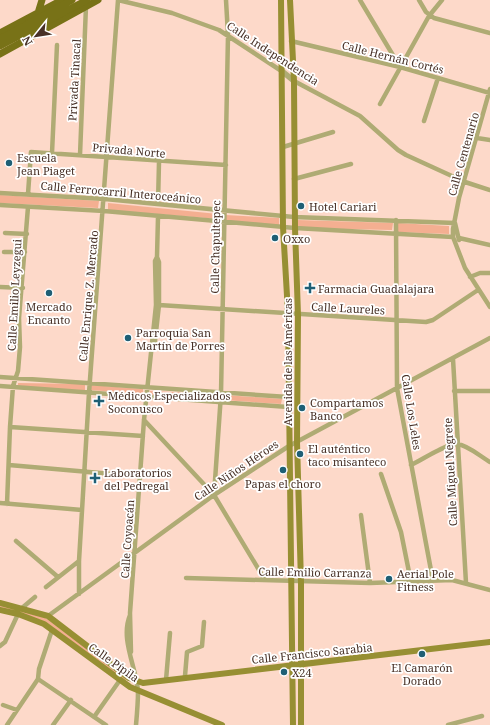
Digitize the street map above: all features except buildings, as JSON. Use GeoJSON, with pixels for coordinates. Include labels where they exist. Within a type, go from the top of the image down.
{"type":"FeatureCollection","features":[{"type":"Feature","properties":{"kind":"highway"},"geometry":{"type":"LineString","coordinates":[[42,0],[38,13],[38,22],[46,29]]}},
{"type":"Feature","properties":{"kind":"highway"},"geometry":{"type":"LineString","coordinates":[[0,33],[62,0]]}},
{"type":"Feature","properties":{"kind":"highway"},"geometry":{"type":"LineString","coordinates":[[0,39],[72,0]]}},
{"type":"Feature","properties":{"kind":"highway"},"geometry":{"type":"LineString","coordinates":[[0,46],[86,3],[98,0]]}},
{"type":"Feature","properties":{"kind":"highway"},"geometry":{"type":"LineString","coordinates":[[0,54],[46,29],[86,3]]}},
{"type":"Feature","properties":{"kind":"highway"},"geometry":{"type":"LineString","coordinates":[[29,18],[37,24],[37,33]]}},
{"type":"Feature","properties":{"kind":"main road","name":"Avenida de las Américas"},"geometry":{"type":"LineString","coordinates":[[282,0],[283,227],[288,313],[293,725]]}},
{"type":"Feature","properties":{"kind":"main road","name":"Avenida de las Américas"},"geometry":{"type":"LineString","coordinates":[[290,0],[294,81],[294,217],[298,315],[297,442],[301,582],[301,725]]}},
{"type":"Feature","properties":{"kind":"main road","name":"Calle Pípila"},"geometry":{"type":"LineString","coordinates":[[0,603],[20,611],[52,630],[120,680],[138,690],[221,725]]}},
{"type":"Feature","properties":{"kind":"main road","name":"Calle Pípila"},"geometry":{"type":"LineString","coordinates":[[0,610],[20,611],[48,616],[129,678],[136,681]]}},
{"type":"Feature","properties":{"kind":"main road","name":"Calle Francisco Sarabia"},"geometry":{"type":"LineString","coordinates":[[136,681],[143,683],[185,676],[300,665],[490,642]]}},
{"type":"Feature","properties":{"kind":"street","name":"Calle Independencia"},"geometry":{"type":"LineString","coordinates":[[118,0],[172,13],[219,30],[283,72],[294,81],[360,116],[398,150],[464,182],[490,190]]}},
{"type":"Feature","properties":{"kind":"street","name":"Calle Enrique Z. Mercado"},"geometry":{"type":"LineString","coordinates":[[79,594],[79,561],[89,392],[104,211],[118,0]]}},
{"type":"Feature","properties":{"kind":"street","name":"Calle Chapultepec"},"geometry":{"type":"LineString","coordinates":[[214,495],[221,394],[228,35],[226,0]]}},
{"type":"Feature","properties":{"kind":"street"},"geometry":{"type":"LineString","coordinates":[[360,0],[400,67]]}},
{"type":"Feature","properties":{"kind":"street"},"geometry":{"type":"LineString","coordinates":[[419,0],[429,16],[490,33]]}},
{"type":"Feature","properties":{"kind":"street"},"geometry":{"type":"LineString","coordinates":[[380,104],[429,16],[442,0]]}},
{"type":"Feature","properties":{"kind":"street","name":"Privada Tinacal"},"geometry":{"type":"LineString","coordinates":[[80,155],[86,3]]}},
{"type":"Feature","properties":{"kind":"street","name":"Calle Hernán Cortés"},"geometry":{"type":"LineString","coordinates":[[291,41],[400,67],[490,91]]}},
{"type":"Feature","properties":{"kind":"street"},"geometry":{"type":"LineString","coordinates":[[52,152],[57,45]]}},
{"type":"Feature","properties":{"kind":"street"},"geometry":{"type":"LineString","coordinates":[[424,122],[438,78]]}},
{"type":"Feature","properties":{"kind":"street","name":"Calle Centenario"},"geometry":{"type":"LineString","coordinates":[[453,237],[453,229],[459,198],[490,91]]}},
{"type":"Feature","properties":{"kind":"street"},"geometry":{"type":"LineString","coordinates":[[283,147],[333,132]]}},
{"type":"Feature","properties":{"kind":"street"},"geometry":{"type":"LineString","coordinates":[[477,138],[490,140]]}},
{"type":"Feature","properties":{"kind":"street","name":"Privada Norte"},"geometry":{"type":"LineString","coordinates":[[28,194],[31,152],[52,152],[159,162],[226,165]]}},
{"type":"Feature","properties":{"kind":"street"},"geometry":{"type":"LineString","coordinates":[[158,204],[159,162]]}},
{"type":"Feature","properties":{"kind":"street"},"geometry":{"type":"LineString","coordinates":[[294,178],[351,164]]}},
{"type":"Feature","properties":{"kind":"street","name":"Calle Ferrocarril Interoceánico"},"geometry":{"type":"LineString","coordinates":[[0,192],[104,199],[294,217],[455,223]]}},
{"type":"Feature","properties":{"kind":"street","name":"Calle Ferrocarril Interoceánico"},"geometry":{"type":"LineString","coordinates":[[0,205],[104,211],[295,228],[453,237]]}},
{"type":"Feature","properties":{"kind":"street","name":"Calle Emilio Leyzegui"},"geometry":{"type":"LineString","coordinates":[[3,504],[9,465],[13,386],[16,378],[20,346],[20,318],[28,207]]}},
{"type":"Feature","properties":{"kind":"street","name":"Calle Coyoacán"},"geometry":{"type":"LineString","coordinates":[[136,725],[138,690],[131,652],[130,613],[136,552],[145,397],[156,305],[155,261],[157,257],[158,217]]}},
{"type":"Feature","properties":{"kind":"street","name":"Calle Los Leles"},"geometry":{"type":"LineString","coordinates":[[396,220],[397,388],[433,581]]}},
{"type":"Feature","properties":{"kind":"street","name":"Calle Centenario"},"geometry":{"type":"LineString","coordinates":[[455,223],[459,238],[457,246]]}},
{"type":"Feature","properties":{"kind":"street"},"geometry":{"type":"LineString","coordinates":[[5,233],[26,234]]}},
{"type":"Feature","properties":{"kind":"street"},"geometry":{"type":"LineString","coordinates":[[453,237],[461,259],[470,277],[490,307]]}},
{"type":"Feature","properties":{"kind":"street"},"geometry":{"type":"LineString","coordinates":[[459,238],[490,245]]}},
{"type":"Feature","properties":{"kind":"street"},"geometry":{"type":"LineString","coordinates":[[4,252],[25,252]]}},
{"type":"Feature","properties":{"kind":"street","name":"Calle Coyoacán"},"geometry":{"type":"LineString","coordinates":[[152,346],[155,341],[159,305],[159,262],[157,257]]}},
{"type":"Feature","properties":{"kind":"street"},"geometry":{"type":"LineString","coordinates":[[470,277],[480,272],[490,273]]}},
{"type":"Feature","properties":{"kind":"street"},"geometry":{"type":"LineString","coordinates":[[0,287],[23,288]]}},
{"type":"Feature","properties":{"kind":"street","name":"Calle Laureles"},"geometry":{"type":"LineString","coordinates":[[159,305],[426,322],[433,320],[478,290]]}},
{"type":"Feature","properties":{"kind":"street","name":"Calle Niños Héroes"},"geometry":{"type":"LineString","coordinates":[[48,616],[214,495],[289,446],[490,338]]}},
{"type":"Feature","properties":{"kind":"street","name":"Calle Miguel Negrete"},"geometry":{"type":"LineString","coordinates":[[453,359],[466,583]]}},
{"type":"Feature","properties":{"kind":"street"},"geometry":{"type":"LineString","coordinates":[[0,377],[146,387],[221,394],[288,397]]}},
{"type":"Feature","properties":{"kind":"street"},"geometry":{"type":"LineString","coordinates":[[0,386],[288,407]]}},
{"type":"Feature","properties":{"kind":"street"},"geometry":{"type":"LineString","coordinates":[[454,391],[490,391]]}},
{"type":"Feature","properties":{"kind":"street"},"geometry":{"type":"LineString","coordinates":[[144,420],[214,495],[265,580]]}},
{"type":"Feature","properties":{"kind":"street"},"geometry":{"type":"LineString","coordinates":[[10,427],[143,436]]}},
{"type":"Feature","properties":{"kind":"street"},"geometry":{"type":"LineString","coordinates":[[411,465],[447,447],[458,444],[466,447],[490,462]]}},
{"type":"Feature","properties":{"kind":"street"},"geometry":{"type":"LineString","coordinates":[[9,465],[112,474]]}},
{"type":"Feature","properties":{"kind":"street"},"geometry":{"type":"LineString","coordinates":[[380,474],[401,532],[411,582]]}},
{"type":"Feature","properties":{"kind":"street"},"geometry":{"type":"LineString","coordinates":[[3,504],[82,510]]}},
{"type":"Feature","properties":{"kind":"street"},"geometry":{"type":"LineString","coordinates":[[361,515],[370,583]]}},
{"type":"Feature","properties":{"kind":"street"},"geometry":{"type":"LineString","coordinates":[[16,541],[58,578]]}},
{"type":"Feature","properties":{"kind":"street"},"geometry":{"type":"LineString","coordinates":[[46,587],[79,561]]}},
{"type":"Feature","properties":{"kind":"street","name":"Calle Emilio Carranza"},"geometry":{"type":"LineString","coordinates":[[186,578],[370,583],[452,580],[490,590]]}},
{"type":"Feature","properties":{"kind":"street"},"geometry":{"type":"LineString","coordinates":[[0,646],[5,642],[20,611],[35,597]]}},
{"type":"Feature","properties":{"kind":"street"},"geometry":{"type":"LineString","coordinates":[[185,676],[187,652],[202,646],[204,622]]}},
{"type":"Feature","properties":{"kind":"street"},"geometry":{"type":"LineString","coordinates":[[7,725],[38,679],[39,669],[52,630]]}},
{"type":"Feature","properties":{"kind":"street"},"geometry":{"type":"LineString","coordinates":[[166,680],[170,632]]}},
{"type":"Feature","properties":{"kind":"street"},"geometry":{"type":"LineString","coordinates":[[38,679],[106,725]]}},
{"type":"Feature","properties":{"kind":"street"},"geometry":{"type":"LineString","coordinates":[[95,725],[97,718],[120,680]]}},
{"type":"Feature","properties":{"kind":"street"},"geometry":{"type":"LineString","coordinates":[[53,725],[71,700]]}},
{"type":"Feature","properties":{"kind":"street"},"geometry":{"type":"LineString","coordinates":[[3,705],[17,710]]}},
{"type":"Feature","properties":{"kind":"street"},"geometry":{"type":"LineString","coordinates":[[448,725],[482,716]]}},
{"type":"Feature","properties":{"kind":"street"},"geometry":{"type":"LineString","coordinates":[[461,721],[465,725]]}},
{"type":"Feature","properties":{"kind":"shaded area"},"geometry":{"type":"Polygon","coordinates":[[[0,195],[99,201],[98,208],[0,203],[0,195]]]}},
{"type":"Feature","properties":{"kind":"shaded area"},"geometry":{"type":"Polygon","coordinates":[[[108,203],[218,214],[218,219],[108,210],[108,203]]]}},
{"type":"Feature","properties":{"kind":"shaded area"},"geometry":{"type":"Polygon","coordinates":[[[226,215],[279,218],[279,226],[225,223],[226,215]]]}},
{"type":"Feature","properties":{"kind":"shaded area"},"geometry":{"type":"Polygon","coordinates":[[[297,220],[393,223],[392,230],[296,228],[297,220]]]}},
{"type":"Feature","properties":{"kind":"shaded area"},"geometry":{"type":"Polygon","coordinates":[[[398,223],[449,226],[449,234],[398,232],[398,223]]]}},
{"type":"Feature","properties":{"kind":"shaded area"},"geometry":{"type":"Polygon","coordinates":[[[18,383],[85,384],[85,390],[18,389],[18,383]]]}},
{"type":"Feature","properties":{"kind":"shaded area"},"geometry":{"type":"Polygon","coordinates":[[[91,385],[143,389],[143,394],[90,390],[91,385]]]}},
{"type":"Feature","properties":{"kind":"shaded area"},"geometry":{"type":"Polygon","coordinates":[[[150,391],[217,394],[216,399],[149,395],[150,391]]]}},
{"type":"Feature","properties":{"kind":"shaded area"},"geometry":{"type":"Polygon","coordinates":[[[224,395],[282,399],[281,404],[223,400],[224,395]]]}},
{"type":"Feature","properties":{"kind":"shaded area"},"geometry":{"type":"Polygon","coordinates":[[[0,605],[36,614],[47,619],[127,678],[125,681],[46,622],[0,607],[0,605]]]}},
{"type":"Feature","properties":{"kind":"place","name":"Escuela Jean Piaget"},"geometry":{"type":"Point","coordinates":[9,163]}},
{"type":"Feature","properties":{"kind":"place","name":"Hotel Cariari"},"geometry":{"type":"Point","coordinates":[301,206]}},
{"type":"Feature","properties":{"kind":"place","name":"Oxxo"},"geometry":{"type":"Point","coordinates":[275,238]}},
{"type":"Feature","properties":{"kind":"place","name":"Farmacia Guadalajara"},"geometry":{"type":"Point","coordinates":[310,288]}},
{"type":"Feature","properties":{"kind":"place","name":"Mercado Encanto"},"geometry":{"type":"Point","coordinates":[49,293]}},
{"type":"Feature","properties":{"kind":"place","name":"Parroquia San Martín de Porres"},"geometry":{"type":"Point","coordinates":[128,338]}},
{"type":"Feature","properties":{"kind":"place","name":"Médicos Especializados Soconusco"},"geometry":{"type":"Point","coordinates":[99,401]}},
{"type":"Feature","properties":{"kind":"place","name":"Compartamos Banco"},"geometry":{"type":"Point","coordinates":[302,408]}},
{"type":"Feature","properties":{"kind":"place","name":"El auténtico taco misanteco"},"geometry":{"type":"Point","coordinates":[300,454]}},
{"type":"Feature","properties":{"kind":"place","name":"Papas el choro"},"geometry":{"type":"Point","coordinates":[283,470]}},
{"type":"Feature","properties":{"kind":"place","name":"Laboratorios del Pedregal"},"geometry":{"type":"Point","coordinates":[95,478]}},
{"type":"Feature","properties":{"kind":"place","name":"Aerial Pole Fitness"},"geometry":{"type":"Point","coordinates":[389,579]}},
{"type":"Feature","properties":{"kind":"place","name":"El Camarón Dorado"},"geometry":{"type":"Point","coordinates":[422,654]}},
{"type":"Feature","properties":{"kind":"place","name":"X24"},"geometry":{"type":"Point","coordinates":[284,672]}}]}
